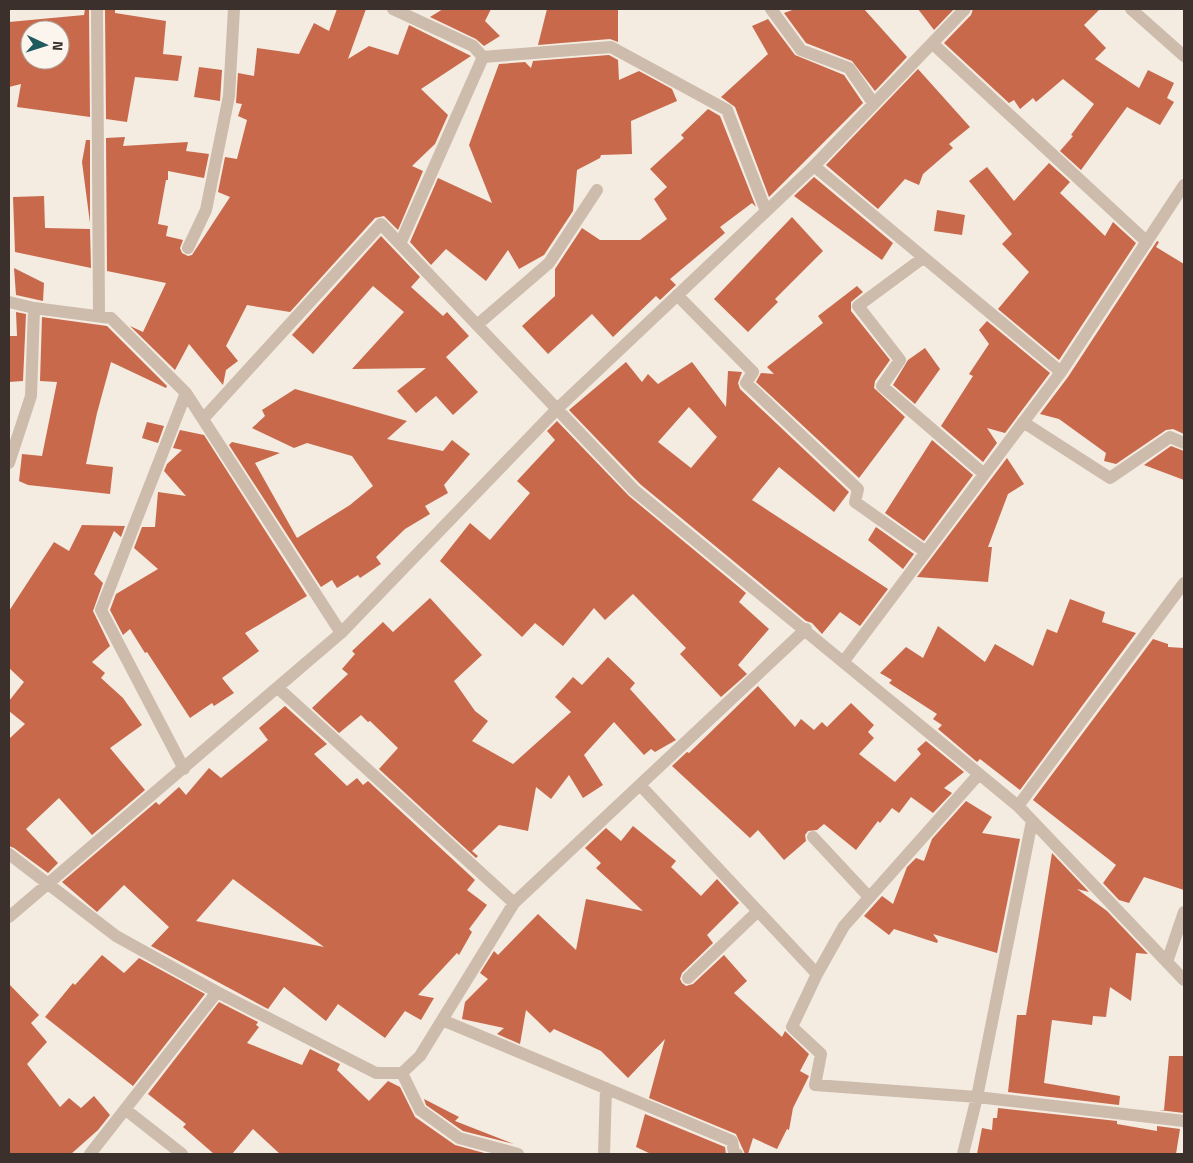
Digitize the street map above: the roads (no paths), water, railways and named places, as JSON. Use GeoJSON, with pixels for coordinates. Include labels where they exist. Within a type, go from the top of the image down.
{"type":"FeatureCollection","features":[{"type":"Feature","properties":{"kind":"street"},"geometry":{"type":"LineString","coordinates":[[96,9],[99,315]]}},
{"type":"Feature","properties":{"kind":"street"},"geometry":{"type":"LineString","coordinates":[[188,248],[206,210],[229,96],[234,9]]}},
{"type":"Feature","properties":{"kind":"street"},"geometry":{"type":"LineString","coordinates":[[393,9],[473,46],[483,57]]}},
{"type":"Feature","properties":{"kind":"street"},"geometry":{"type":"LineString","coordinates":[[771,9],[801,50],[849,68],[874,104]]}},
{"type":"Feature","properties":{"kind":"street"},"geometry":{"type":"LineString","coordinates":[[9,917],[49,885],[341,633],[557,409],[814,166],[965,9]]}},
{"type":"Feature","properties":{"kind":"street"},"geometry":{"type":"LineString","coordinates":[[1131,9],[1184,56]]}},
{"type":"Feature","properties":{"kind":"street"},"geometry":{"type":"LineString","coordinates":[[932,43],[1147,242]]}},
{"type":"Feature","properties":{"kind":"street"},"geometry":{"type":"LineString","coordinates":[[483,57],[611,48],[727,110],[766,210]]}},
{"type":"Feature","properties":{"kind":"street"},"geometry":{"type":"LineString","coordinates":[[400,244],[483,57]]}},
{"type":"Feature","properties":{"kind":"street"},"geometry":{"type":"LineString","coordinates":[[814,166],[1061,372]]}},
{"type":"Feature","properties":{"kind":"street"},"geometry":{"type":"LineString","coordinates":[[844,661],[1061,372],[1184,185]]}},
{"type":"Feature","properties":{"kind":"street"},"geometry":{"type":"LineString","coordinates":[[477,325],[549,262],[597,190]]}},
{"type":"Feature","properties":{"kind":"street"},"geometry":{"type":"LineString","coordinates":[[203,419],[381,224],[634,490],[806,629],[1018,806],[1184,980]]}},
{"type":"Feature","properties":{"kind":"street"},"geometry":{"type":"LineString","coordinates":[[923,258],[858,306],[900,360],[882,386],[984,474]]}},
{"type":"Feature","properties":{"kind":"street"},"geometry":{"type":"LineString","coordinates":[[676,296],[753,372],[746,383],[858,489],[855,502],[926,552]]}},
{"type":"Feature","properties":{"kind":"street"},"geometry":{"type":"LineString","coordinates":[[9,302],[34,308],[111,318],[186,393],[341,633]]}},
{"type":"Feature","properties":{"kind":"street"},"geometry":{"type":"LineString","coordinates":[[9,463],[31,396],[34,308]]}},
{"type":"Feature","properties":{"kind":"street"},"geometry":{"type":"LineString","coordinates":[[184,769],[101,610],[186,393]]}},
{"type":"Feature","properties":{"kind":"street"},"geometry":{"type":"LineString","coordinates":[[1023,422],[1110,478],[1170,437],[1184,443]]}},
{"type":"Feature","properties":{"kind":"street"},"geometry":{"type":"LineString","coordinates":[[1018,806],[1184,583]]}},
{"type":"Feature","properties":{"kind":"street"},"geometry":{"type":"LineString","coordinates":[[9,854],[116,936],[217,992],[376,1073],[402,1073],[420,1056],[514,903],[806,629]]}},
{"type":"Feature","properties":{"kind":"street"},"geometry":{"type":"LineString","coordinates":[[278,688],[514,903]]}},
{"type":"Feature","properties":{"kind":"street"},"geometry":{"type":"LineString","coordinates":[[979,774],[844,926],[817,974],[792,1027],[821,1054],[815,1085],[977,1097],[1184,1121]]}},
{"type":"Feature","properties":{"kind":"street"},"geometry":{"type":"LineString","coordinates":[[640,785],[817,974]]}},
{"type":"Feature","properties":{"kind":"street"},"geometry":{"type":"LineString","coordinates":[[963,1154],[977,1097],[1032,821]]}},
{"type":"Feature","properties":{"kind":"street"},"geometry":{"type":"LineString","coordinates":[[813,837],[869,897]]}},
{"type":"Feature","properties":{"kind":"street"},"geometry":{"type":"LineString","coordinates":[[688,978],[758,911]]}},
{"type":"Feature","properties":{"kind":"street"},"geometry":{"type":"LineString","coordinates":[[1167,962],[1184,912]]}},
{"type":"Feature","properties":{"kind":"street"},"geometry":{"type":"LineString","coordinates":[[90,1154],[217,992]]}},
{"type":"Feature","properties":{"kind":"street"},"geometry":{"type":"LineString","coordinates":[[442,1020],[732,1141],[734,1153],[737,1154]]}},
{"type":"Feature","properties":{"kind":"street"},"geometry":{"type":"LineString","coordinates":[[402,1073],[420,1110],[459,1138],[518,1154]]}},
{"type":"Feature","properties":{"kind":"street"},"geometry":{"type":"LineString","coordinates":[[604,1154],[606,1088]]}},
{"type":"Feature","properties":{"kind":"street"},"geometry":{"type":"LineString","coordinates":[[126,1110],[182,1154]]}}]}
